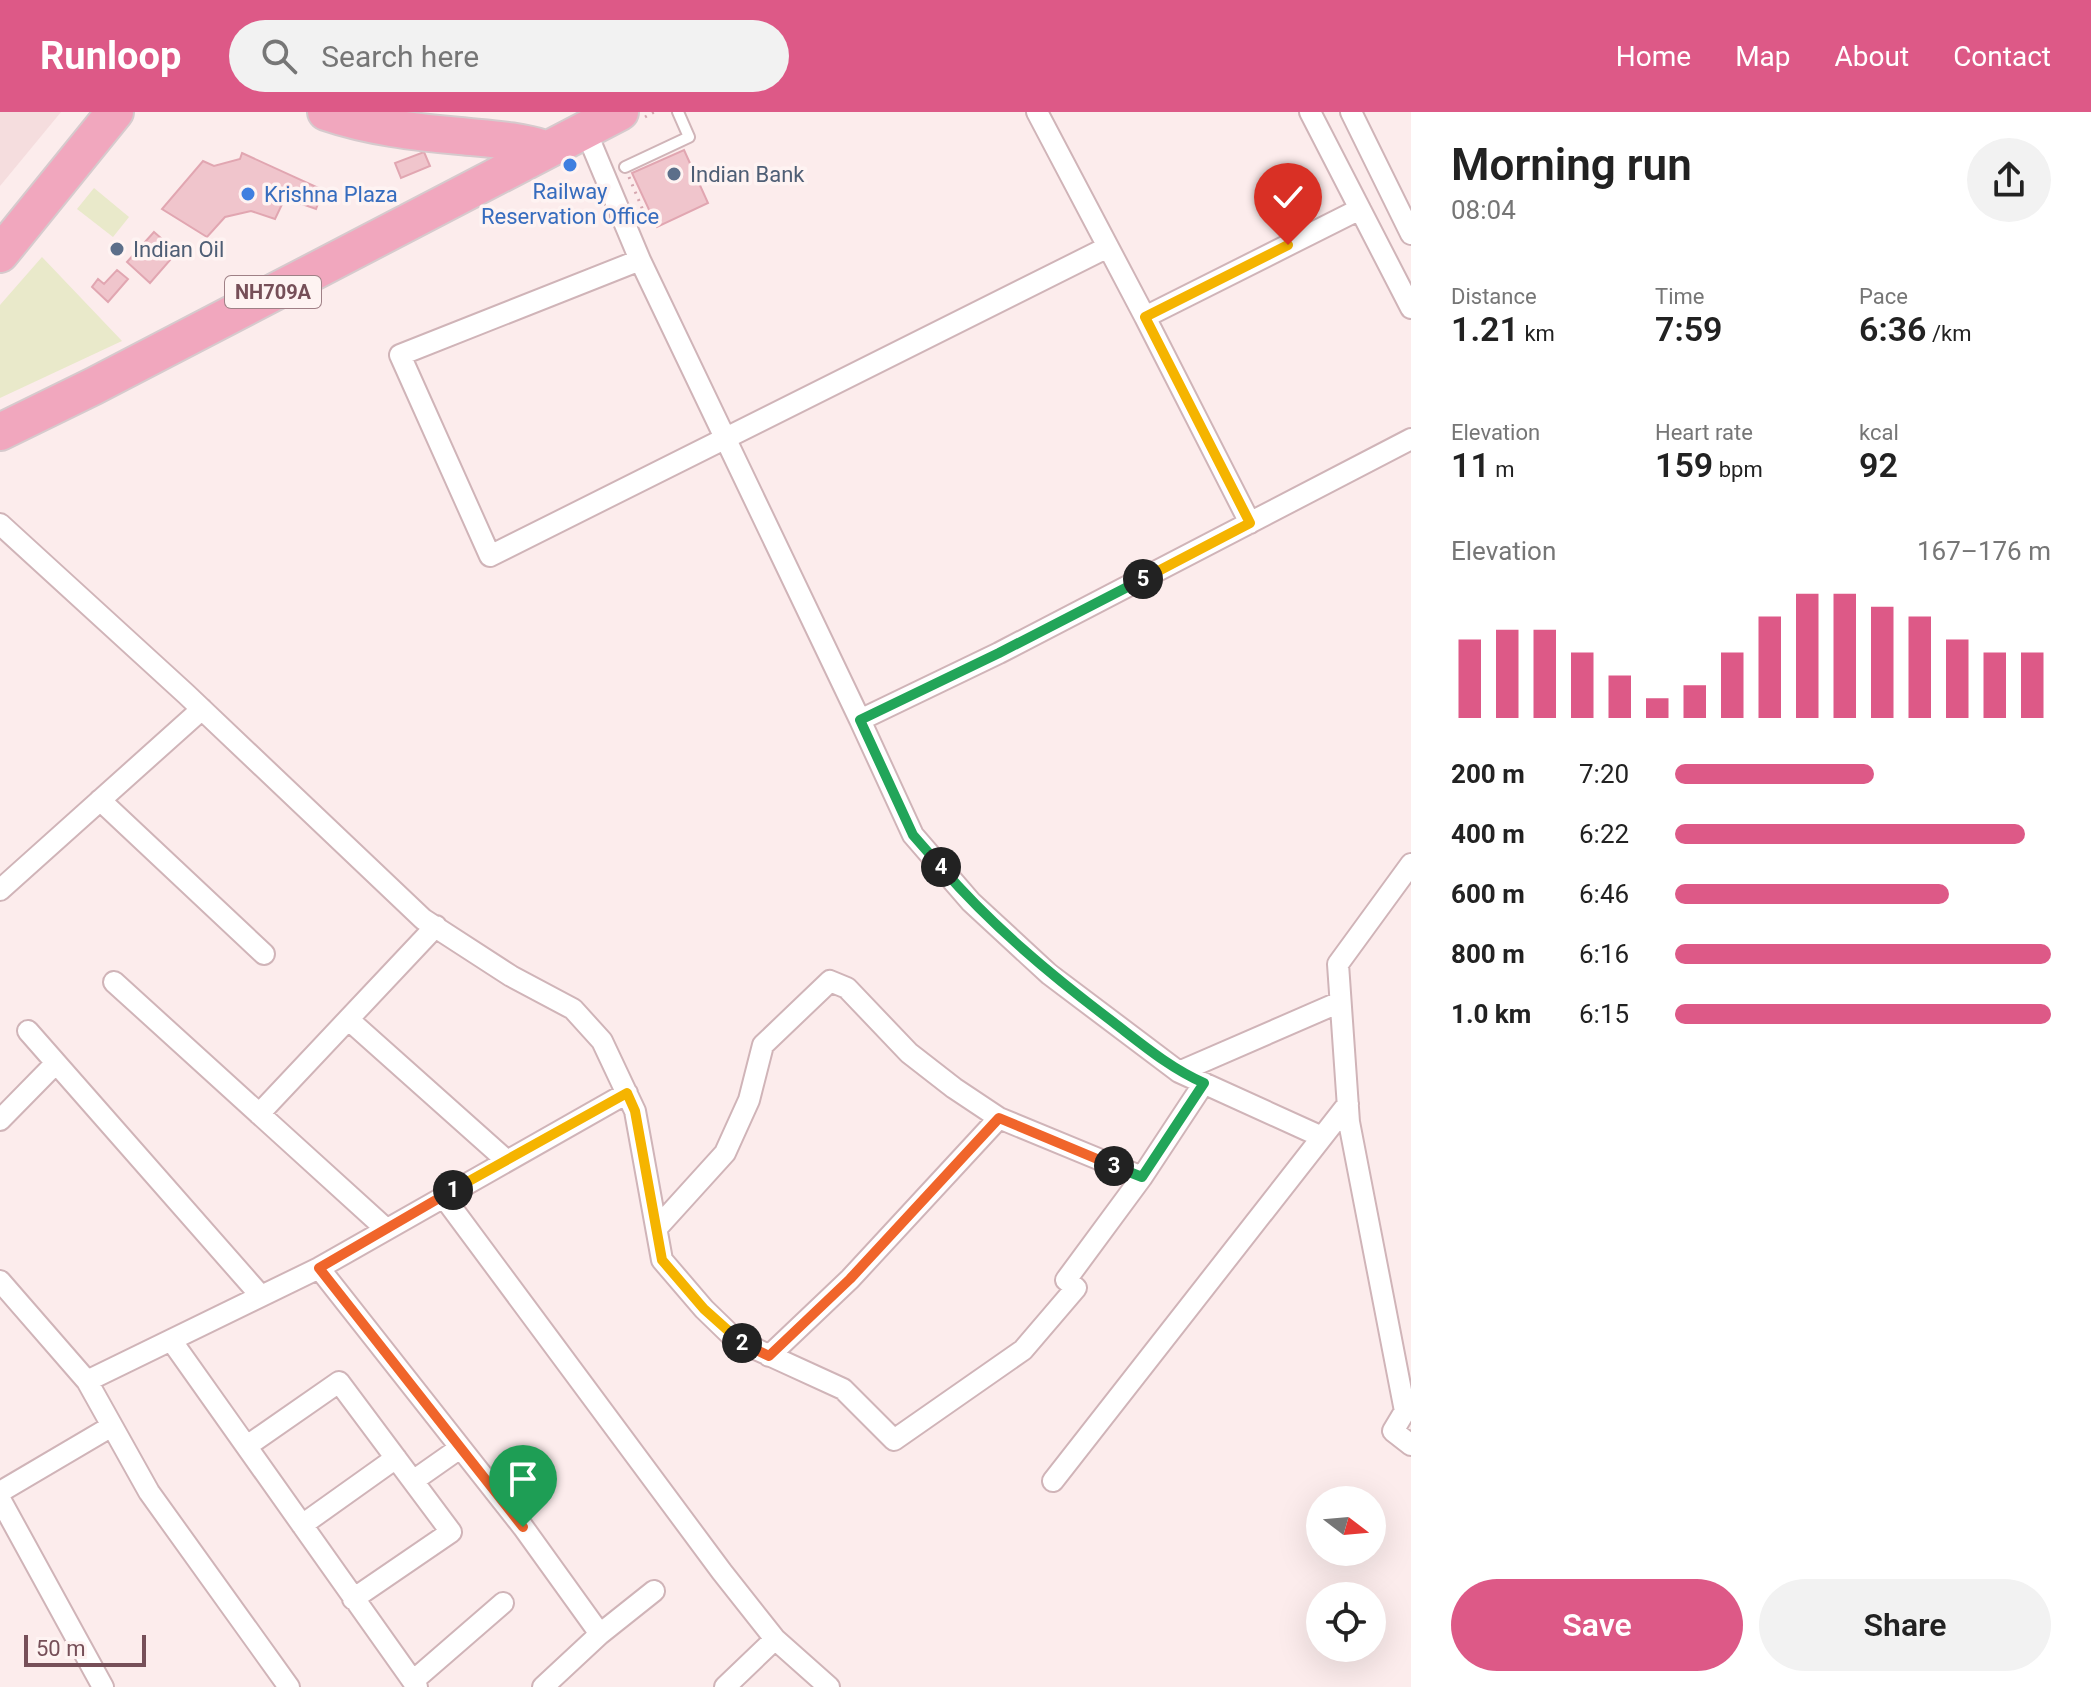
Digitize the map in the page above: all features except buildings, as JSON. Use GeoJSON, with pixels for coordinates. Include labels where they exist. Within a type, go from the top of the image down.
{"type":"FeatureCollection","features":[{"type":"Feature","properties":{"kind":"highway"},"geometry":{"type":"LineString","coordinates":[[0,216],[85,112]]}},
{"type":"Feature","properties":{"kind":"highway"},"geometry":{"type":"LineString","coordinates":[[0,254],[116,112]]}},
{"type":"Feature","properties":{"kind":"highway"},"geometry":{"type":"LineString","coordinates":[[326,112],[357,123],[409,132],[557,134],[620,112]]}},
{"type":"Feature","properties":{"kind":"highway"},"geometry":{"type":"LineString","coordinates":[[402,112],[557,134]]}},
{"type":"Feature","properties":{"kind":"highway","name":"NH709A"},"geometry":{"type":"LineString","coordinates":[[0,432],[557,134]]}},
{"type":"Feature","properties":{"kind":"highway","name":"NH709A"},"geometry":{"type":"LineString","coordinates":[[0,415],[212,317]]}},
{"type":"Feature","properties":{"kind":"street"},"geometry":{"type":"LineString","coordinates":[[1037,112],[1250,523]]}},
{"type":"Feature","properties":{"kind":"street"},"geometry":{"type":"LineString","coordinates":[[1310,112],[1411,308]]}},
{"type":"Feature","properties":{"kind":"street"},"geometry":{"type":"LineString","coordinates":[[1351,112],[1411,234]]}},
{"type":"Feature","properties":{"kind":"street"},"geometry":{"type":"LineString","coordinates":[[557,134],[640,260],[913,835],[971,902],[1049,974],[1179,1072],[1322,1137]]}},
{"type":"Feature","properties":{"kind":"street"},"geometry":{"type":"LineString","coordinates":[[1145,317],[1360,209]]}},
{"type":"Feature","properties":{"kind":"street"},"geometry":{"type":"LineString","coordinates":[[640,260],[400,355],[490,556],[1108,247]]}},
{"type":"Feature","properties":{"kind":"street"},"geometry":{"type":"LineString","coordinates":[[860,720],[999,653],[1411,439]]}},
{"type":"Feature","properties":{"kind":"street"},"geometry":{"type":"LineString","coordinates":[[0,524],[202,709],[423,919],[511,976],[573,1009],[602,1041],[635,1111],[662,1260],[704,1309],[736,1340],[843,1389],[894,1440],[1023,1350],[1076,1288],[1066,1280],[1142,1177],[1204,1083]]}},
{"type":"Feature","properties":{"kind":"street"},"geometry":{"type":"LineString","coordinates":[[0,890],[202,709]]}},
{"type":"Feature","properties":{"kind":"street"},"geometry":{"type":"LineString","coordinates":[[100,800],[264,954]]}},
{"type":"Feature","properties":{"kind":"street"},"geometry":{"type":"LineString","coordinates":[[1411,864],[1338,964],[1348,1104],[1405,1411],[1393,1431],[1411,1445]]}},
{"type":"Feature","properties":{"kind":"street"},"geometry":{"type":"LineString","coordinates":[[259,1114],[436,926]]}},
{"type":"Feature","properties":{"kind":"street"},"geometry":{"type":"LineString","coordinates":[[657,1228],[725,1153],[749,1100],[763,1045],[830,981],[847,988],[909,1053],[999,1118],[1142,1177]]}},
{"type":"Feature","properties":{"kind":"street"},"geometry":{"type":"LineString","coordinates":[[114,982],[386,1229]]}},
{"type":"Feature","properties":{"kind":"street"},"geometry":{"type":"LineString","coordinates":[[1179,1072],[1340,1002]]}},
{"type":"Feature","properties":{"kind":"street"},"geometry":{"type":"LineString","coordinates":[[349,1020],[506,1160]]}},
{"type":"Feature","properties":{"kind":"street"},"geometry":{"type":"LineString","coordinates":[[28,1031],[261,1296]]}},
{"type":"Feature","properties":{"kind":"street"},"geometry":{"type":"LineString","coordinates":[[0,1120],[56,1063]]}},
{"type":"Feature","properties":{"kind":"street"},"geometry":{"type":"LineString","coordinates":[[87,1381],[319,1268],[627,1093]]}},
{"type":"Feature","properties":{"kind":"street"},"geometry":{"type":"LineString","coordinates":[[1053,1481],[1348,1104]]}},
{"type":"Feature","properties":{"kind":"street"},"geometry":{"type":"LineString","coordinates":[[769,1356],[850,1279],[999,1118]]}},
{"type":"Feature","properties":{"kind":"street"},"geometry":{"type":"LineString","coordinates":[[443,1196],[722,1572],[775,1639],[829,1687]]}},
{"type":"Feature","properties":{"kind":"street"},"geometry":{"type":"LineString","coordinates":[[319,1268],[523,1527],[600,1634]]}},
{"type":"Feature","properties":{"kind":"street"},"geometry":{"type":"LineString","coordinates":[[4,1291],[87,1381],[149,1492],[289,1687]]}},
{"type":"Feature","properties":{"kind":"street"},"geometry":{"type":"LineString","coordinates":[[171,1340],[415,1684],[503,1603]]}},
{"type":"Feature","properties":{"kind":"street"},"geometry":{"type":"LineString","coordinates":[[247,1446],[339,1382],[451,1532],[353,1599]]}},
{"type":"Feature","properties":{"kind":"street"},"geometry":{"type":"LineString","coordinates":[[0,1492],[112,1426]]}},
{"type":"Feature","properties":{"kind":"street"},"geometry":{"type":"LineString","coordinates":[[413,1481],[460,1448]]}},
{"type":"Feature","properties":{"kind":"street"},"geometry":{"type":"LineString","coordinates":[[302,1525],[396,1458]]}},
{"type":"Feature","properties":{"kind":"street"},"geometry":{"type":"LineString","coordinates":[[0,1499],[103,1687]]}},
{"type":"Feature","properties":{"kind":"street"},"geometry":{"type":"LineString","coordinates":[[543,1687],[600,1634],[654,1591]]}},
{"type":"Feature","properties":{"kind":"street"},"geometry":{"type":"LineString","coordinates":[[725,1687],[775,1639]]}},
{"type":"Feature","properties":{"kind":"lane"},"geometry":{"type":"LineString","coordinates":[[625,167],[689,137],[678,112]]}},
{"type":"Feature","properties":{"kind":"path"},"geometry":{"type":"LineString","coordinates":[[625,167],[650,227]]}},
{"type":"Feature","properties":{"kind":"shaded area"},"geometry":{"type":"Polygon","coordinates":[[[0,112],[61,112],[0,186],[0,112]]]}},
{"type":"Feature","properties":{"kind":"green space"},"geometry":{"type":"Polygon","coordinates":[[[94,188],[129,217],[113,237],[77,209],[94,188]]]}},
{"type":"Feature","properties":{"kind":"green space"},"geometry":{"type":"Polygon","coordinates":[[[42,257],[122,341],[0,398],[0,305],[42,257]]]}},
{"type":"Feature","properties":{"kind":"place","name":"Railway Reservation Office"},"geometry":{"type":"Point","coordinates":[570,165]}},
{"type":"Feature","properties":{"kind":"place","name":"Indian Bank"},"geometry":{"type":"Point","coordinates":[674,174]}},
{"type":"Feature","properties":{"kind":"place","name":"Krishna Plaza"},"geometry":{"type":"Point","coordinates":[248,194]}},
{"type":"Feature","properties":{"kind":"place","name":"Indian Oil"},"geometry":{"type":"Point","coordinates":[117,249]}},
{"type":"Feature","properties":{"kind":"route"},"geometry":{"type":"LineString","coordinates":[[523,1527],[319,1268],[627,1093],[635,1111],[662,1260],[704,1309],[736,1340],[769,1356],[850,1279],[999,1118],[1142,1177],[1204,1083],[1179,1072],[1049,974],[971,902],[913,835],[860,720],[999,653],[1250,523],[1145,317],[1288,245]]}}]}
